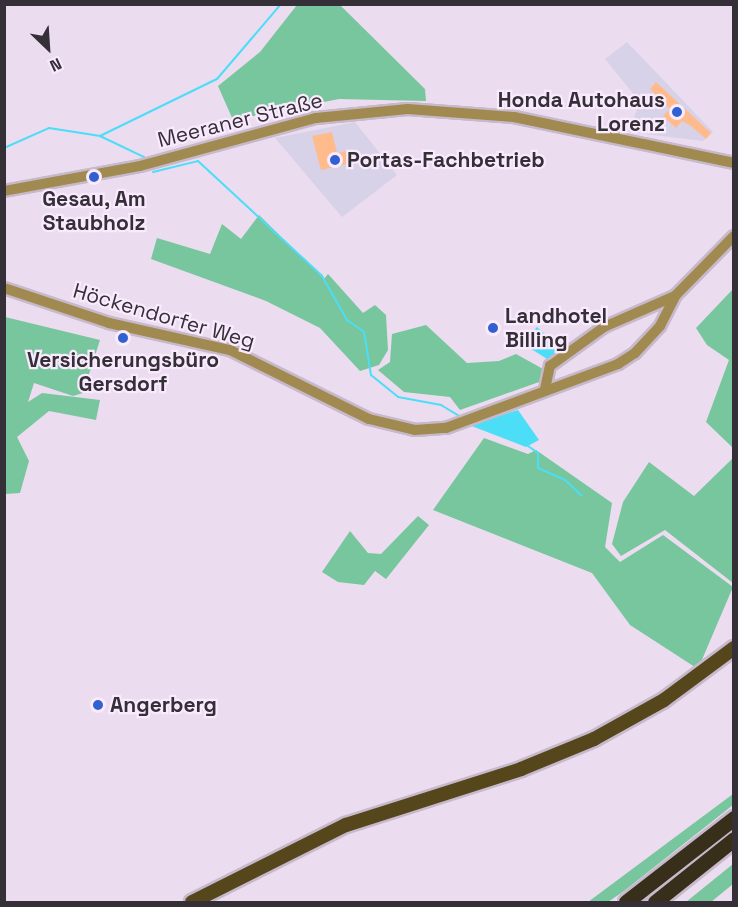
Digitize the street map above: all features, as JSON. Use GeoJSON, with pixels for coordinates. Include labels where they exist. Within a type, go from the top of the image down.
{"type":"FeatureCollection","features":[{"type":"Feature","properties":{"kind":"highway"},"geometry":{"type":"LineString","coordinates":[[626,903],[734,818]]}},
{"type":"Feature","properties":{"kind":"highway"},"geometry":{"type":"LineString","coordinates":[[655,903],[734,839]]}},
{"type":"Feature","properties":{"kind":"highway"},"geometry":{"type":"LineString","coordinates":[[671,903],[701,866]]}},
{"type":"Feature","properties":{"kind":"main road"},"geometry":{"type":"LineString","coordinates":[[192,903],[346,825],[521,769],[594,739],[664,700],[734,648]]}},
{"type":"Feature","properties":{"kind":"street","name":"Meeraner Straße"},"geometry":{"type":"LineString","coordinates":[[4,191],[140,166],[286,124],[408,109],[514,117],[734,163]]}},
{"type":"Feature","properties":{"kind":"street","name":"Höckendorfer Weg"},"geometry":{"type":"LineString","coordinates":[[4,288],[109,323],[230,350],[369,418],[415,430],[446,428],[545,389],[618,364],[635,353],[660,326],[675,296],[734,236]]}},
{"type":"Feature","properties":{"kind":"street"},"geometry":{"type":"LineString","coordinates":[[545,389],[550,366],[604,327],[675,296]]}},
{"type":"Feature","properties":{"kind":"shaded area"},"geometry":{"type":"Polygon","coordinates":[[[627,42],[713,132],[703,141],[628,132],[640,102],[605,59],[627,42]]]}},
{"type":"Feature","properties":{"kind":"shaded area"},"geometry":{"type":"Polygon","coordinates":[[[355,122],[397,175],[342,217],[275,138],[355,122]]]}},
{"type":"Feature","properties":{"kind":"green space"},"geometry":{"type":"Polygon","coordinates":[[[297,5],[340,5],[425,89],[426,101],[339,99],[233,120],[218,86],[260,52],[297,5]]]}},
{"type":"Feature","properties":{"kind":"green space"},"geometry":{"type":"Polygon","coordinates":[[[259,215],[324,279],[328,274],[363,313],[375,305],[386,315],[388,350],[379,365],[360,371],[320,328],[266,301],[151,259],[157,238],[210,254],[222,224],[241,239],[259,215]]]}},
{"type":"Feature","properties":{"kind":"green space"},"geometry":{"type":"Polygon","coordinates":[[[733,289],[733,448],[706,422],[729,360],[707,345],[696,328],[733,289]]]}},
{"type":"Feature","properties":{"kind":"green space"},"geometry":{"type":"Polygon","coordinates":[[[5,317],[100,340],[83,393],[73,396],[34,383],[28,402],[42,393],[100,400],[96,420],[49,411],[17,437],[29,461],[20,493],[5,494],[5,317]]]}},
{"type":"Feature","properties":{"kind":"green space"},"geometry":{"type":"Polygon","coordinates":[[[426,325],[467,363],[499,361],[516,354],[543,369],[542,381],[460,410],[450,397],[404,392],[378,370],[390,362],[392,334],[426,325]]]}},
{"type":"Feature","properties":{"kind":"green space"},"geometry":{"type":"Polygon","coordinates":[[[484,438],[528,454],[536,450],[612,503],[605,547],[620,562],[663,535],[733,587],[698,669],[630,625],[592,573],[433,510],[484,438]]]}},
{"type":"Feature","properties":{"kind":"green space"},"geometry":{"type":"Polygon","coordinates":[[[733,458],[733,583],[665,530],[621,556],[612,544],[623,502],[649,462],[694,496],[733,458]]]}},
{"type":"Feature","properties":{"kind":"green space"},"geometry":{"type":"Polygon","coordinates":[[[418,516],[429,525],[386,579],[375,571],[364,585],[338,582],[322,572],[350,531],[368,553],[381,554],[418,516]]]}},
{"type":"Feature","properties":{"kind":"green space"},"geometry":{"type":"Polygon","coordinates":[[[733,794],[733,805],[624,891],[608,902],[588,902],[733,794]]]}},
{"type":"Feature","properties":{"kind":"green space"},"geometry":{"type":"Polygon","coordinates":[[[733,864],[733,884],[711,902],[686,902],[733,864]]]}},
{"type":"Feature","properties":{"kind":"water"},"geometry":{"type":"Polygon","coordinates":[[[537,327],[561,349],[557,358],[547,359],[522,343],[537,327]]]}},
{"type":"Feature","properties":{"kind":"water"},"geometry":{"type":"Polygon","coordinates":[[[518,410],[539,440],[526,447],[469,425],[518,410]]]}},
{"type":"Feature","properties":{"kind":"building","name":"Honda Autohaus Lorenz"},"geometry":{"type":"Polygon","coordinates":[[[656,82],[711,133],[706,139],[682,121],[676,128],[663,116],[670,109],[650,89],[656,82]]]}},
{"type":"Feature","properties":{"kind":"building"},"geometry":{"type":"Polygon","coordinates":[[[332,132],[337,153],[348,151],[351,163],[321,170],[312,136],[332,132]]]}},
{"type":"Feature","properties":{"kind":"waterway"},"geometry":{"type":"LineString","coordinates":[[4,148],[49,128],[100,136],[217,79],[281,4]]}},
{"type":"Feature","properties":{"kind":"waterway"},"geometry":{"type":"LineString","coordinates":[[100,136],[144,157]]}},
{"type":"Feature","properties":{"kind":"waterway"},"geometry":{"type":"LineString","coordinates":[[153,172],[198,161],[322,276],[347,320],[364,332],[371,375],[398,397],[441,405],[461,417]]}},
{"type":"Feature","properties":{"kind":"waterway"},"geometry":{"type":"LineString","coordinates":[[528,446],[538,453],[538,468],[565,480],[582,496]]}},
{"type":"Feature","properties":{"kind":"place","name":"Honda Autohaus Lorenz"},"geometry":{"type":"Point","coordinates":[677,112]}},
{"type":"Feature","properties":{"kind":"place","name":"Portas-Fachbetrieb"},"geometry":{"type":"Point","coordinates":[335,160]}},
{"type":"Feature","properties":{"kind":"place","name":"Gesau, Am Staubholz"},"geometry":{"type":"Point","coordinates":[94,177]}},
{"type":"Feature","properties":{"kind":"place","name":"Landhotel Billing"},"geometry":{"type":"Point","coordinates":[493,328]}},
{"type":"Feature","properties":{"kind":"place","name":"Versicherungsbüro Gersdorf"},"geometry":{"type":"Point","coordinates":[123,338]}},
{"type":"Feature","properties":{"kind":"place","name":"Angerberg"},"geometry":{"type":"Point","coordinates":[98,705]}}]}
